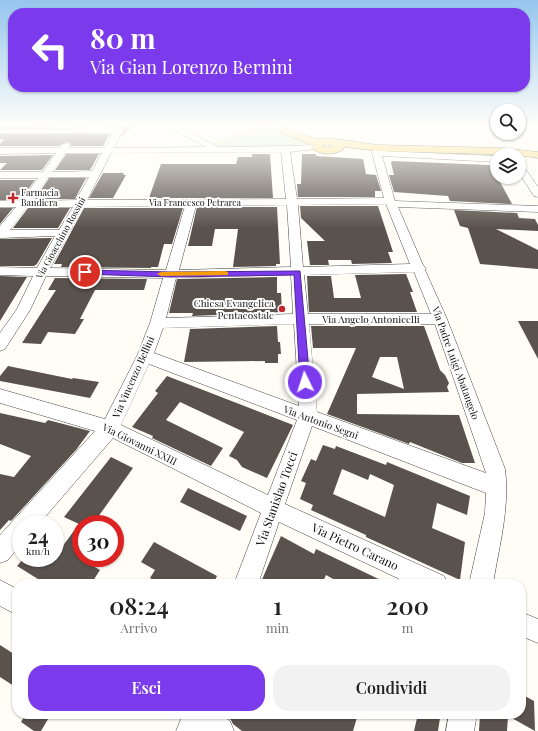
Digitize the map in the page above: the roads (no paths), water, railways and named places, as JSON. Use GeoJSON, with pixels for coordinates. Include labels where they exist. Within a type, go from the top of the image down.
{"type":"FeatureCollection","features":[{"type":"Feature","properties":{"kind":"street"},"geometry":{"type":"LineString","coordinates":[[0,233],[24,204],[56,160]]}},
{"type":"Feature","properties":{"kind":"street","name":"Via Gioacchino Rossini"},"geometry":{"type":"LineString","coordinates":[[0,345],[23,310],[42,271],[102,160]]}},
{"type":"Feature","properties":{"kind":"street"},"geometry":{"type":"LineString","coordinates":[[290,160],[307,415]]}},
{"type":"Feature","properties":{"kind":"street","name":"Via Padre Luigi Abatangelo"},"geometry":{"type":"LineString","coordinates":[[379,160],[390,202],[420,268],[495,469],[497,487],[495,514],[482,579]]}},
{"type":"Feature","properties":{"kind":"street"},"geometry":{"type":"LineString","coordinates":[[0,175],[95,174]]}},
{"type":"Feature","properties":{"kind":"street"},"geometry":{"type":"LineString","coordinates":[[526,176],[538,194]]}},
{"type":"Feature","properties":{"kind":"street","name":"Via Francesco Petrarca"},"geometry":{"type":"LineString","coordinates":[[0,204],[390,202],[538,209]]}},
{"type":"Feature","properties":{"kind":"street","name":"Via Vincenzo Bellini"},"geometry":{"type":"LineString","coordinates":[[33,515],[110,428],[144,356],[157,323],[191,203]]}},
{"type":"Feature","properties":{"kind":"street"},"geometry":{"type":"LineString","coordinates":[[0,233],[64,233]]}},
{"type":"Feature","properties":{"kind":"street"},"geometry":{"type":"LineString","coordinates":[[0,271],[171,274],[420,268]]}},
{"type":"Feature","properties":{"kind":"street","name":"Via Angelo Antonicelli"},"geometry":{"type":"LineString","coordinates":[[157,323],[301,319],[440,319]]}},
{"type":"Feature","properties":{"kind":"street","name":"Via Antonio Segni"},"geometry":{"type":"LineString","coordinates":[[144,356],[307,415],[497,487]]}},
{"type":"Feature","properties":{"kind":"street","name":"Via Giovanni XXIII"},"geometry":{"type":"LineString","coordinates":[[0,396],[110,428],[274,509]]}},
{"type":"Feature","properties":{"kind":"street","name":"Via Stanislao Tocci"},"geometry":{"type":"LineString","coordinates":[[248,579],[307,415]]}},
{"type":"Feature","properties":{"kind":"street","name":"Via Pietro Carano"},"geometry":{"type":"LineString","coordinates":[[274,509],[425,579]]}},
{"type":"Feature","properties":{"kind":"street"},"geometry":{"type":"LineString","coordinates":[[0,552],[12,538]]}},
{"type":"Feature","properties":{"kind":"street"},"geometry":{"type":"LineString","coordinates":[[0,592],[12,600]]}},
{"type":"Feature","properties":{"kind":"street"},"geometry":{"type":"LineString","coordinates":[[526,626],[538,632]]}},
{"type":"Feature","properties":{"kind":"street"},"geometry":{"type":"LineString","coordinates":[[194,719],[220,731]]}},
{"type":"Feature","properties":{"kind":"street"},"geometry":{"type":"LineString","coordinates":[[460,731],[462,719]]}},
{"type":"Feature","properties":{"kind":"place","name":"Farmacia Bandiera"},"geometry":{"type":"Point","coordinates":[13,198]}},
{"type":"Feature","properties":{"kind":"place","name":"Chiesa Evangelica Pentacostale"},"geometry":{"type":"Point","coordinates":[282,309]}}]}
